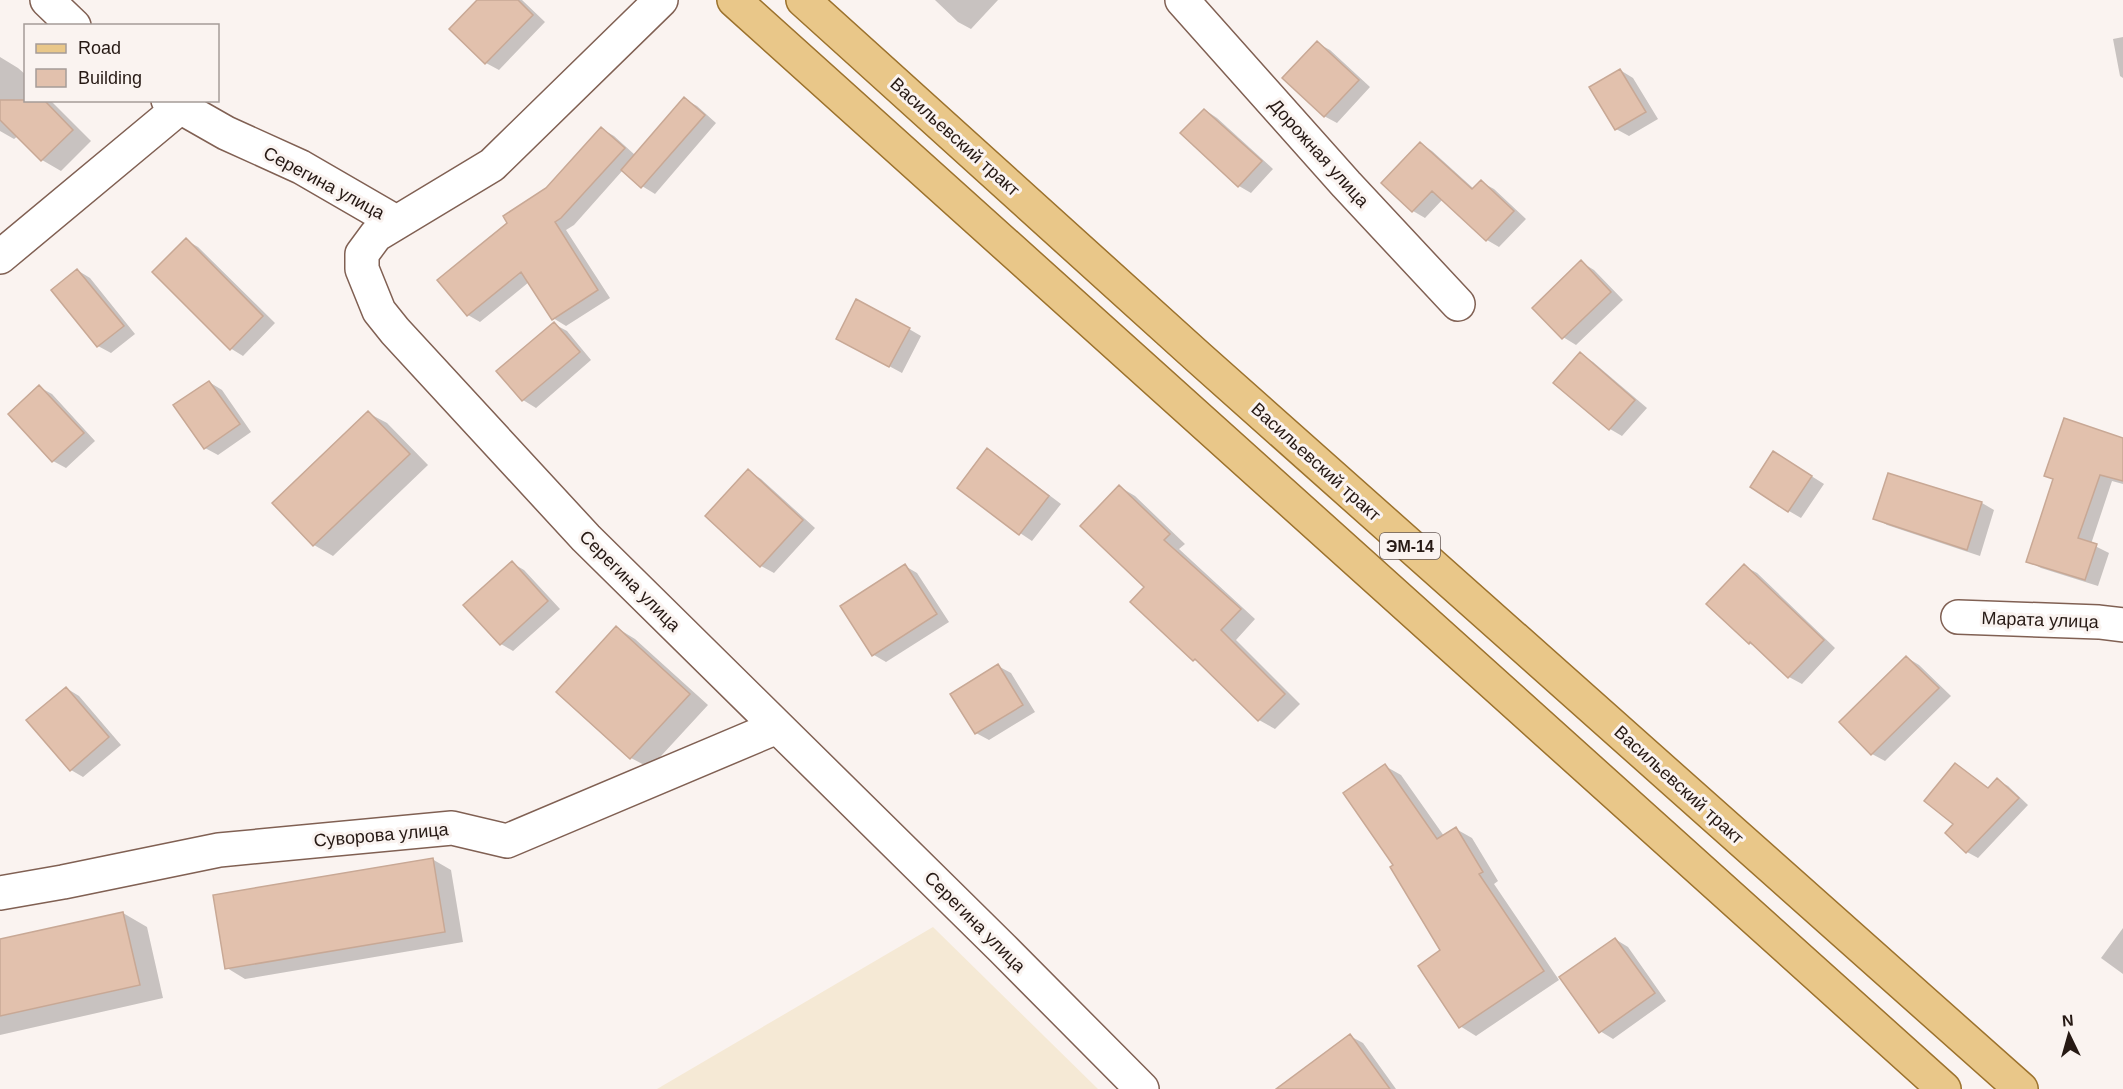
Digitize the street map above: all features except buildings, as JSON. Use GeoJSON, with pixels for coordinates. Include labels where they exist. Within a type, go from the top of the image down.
{"type":"FeatureCollection","features":[{"type":"Feature","properties":{"kind":"main road","name":"ЭМ-14"},"geometry":{"type":"LineString","coordinates":[[734,0],[1944,1089]]}},
{"type":"Feature","properties":{"kind":"main road","name":"Васильевский тракт"},"geometry":{"type":"LineString","coordinates":[[803,0],[1198,357],[2021,1089]]}},
{"type":"Feature","properties":{"kind":"street"},"geometry":{"type":"LineString","coordinates":[[48,0],[72,24]]}},
{"type":"Feature","properties":{"kind":"street"},"geometry":{"type":"LineString","coordinates":[[396,222],[492,165],[661,0]]}},
{"type":"Feature","properties":{"kind":"street","name":"Дорожная улица"},"geometry":{"type":"LineString","coordinates":[[1182,0],[1346,184],[1458,304]]}},
{"type":"Feature","properties":{"kind":"street","name":"Серегина улица"},"geometry":{"type":"LineString","coordinates":[[0,257],[174,104],[225,133],[301,167],[396,222],[376,235],[362,254],[362,269],[379,311],[586,538],[1142,1089]]}},
{"type":"Feature","properties":{"kind":"street","name":"Марата улица"},"geometry":{"type":"LineString","coordinates":[[1958,617],[2099,622],[2123,625]]}},
{"type":"Feature","properties":{"kind":"street","name":"Суворова улица"},"geometry":{"type":"LineString","coordinates":[[0,893],[230,849],[452,828],[507,841],[777,727]]}},
{"type":"Feature","properties":{"kind":"shaded area"},"geometry":{"type":"Polygon","coordinates":[[[933,927],[1098,1089],[657,1089],[933,927]]]}}]}
